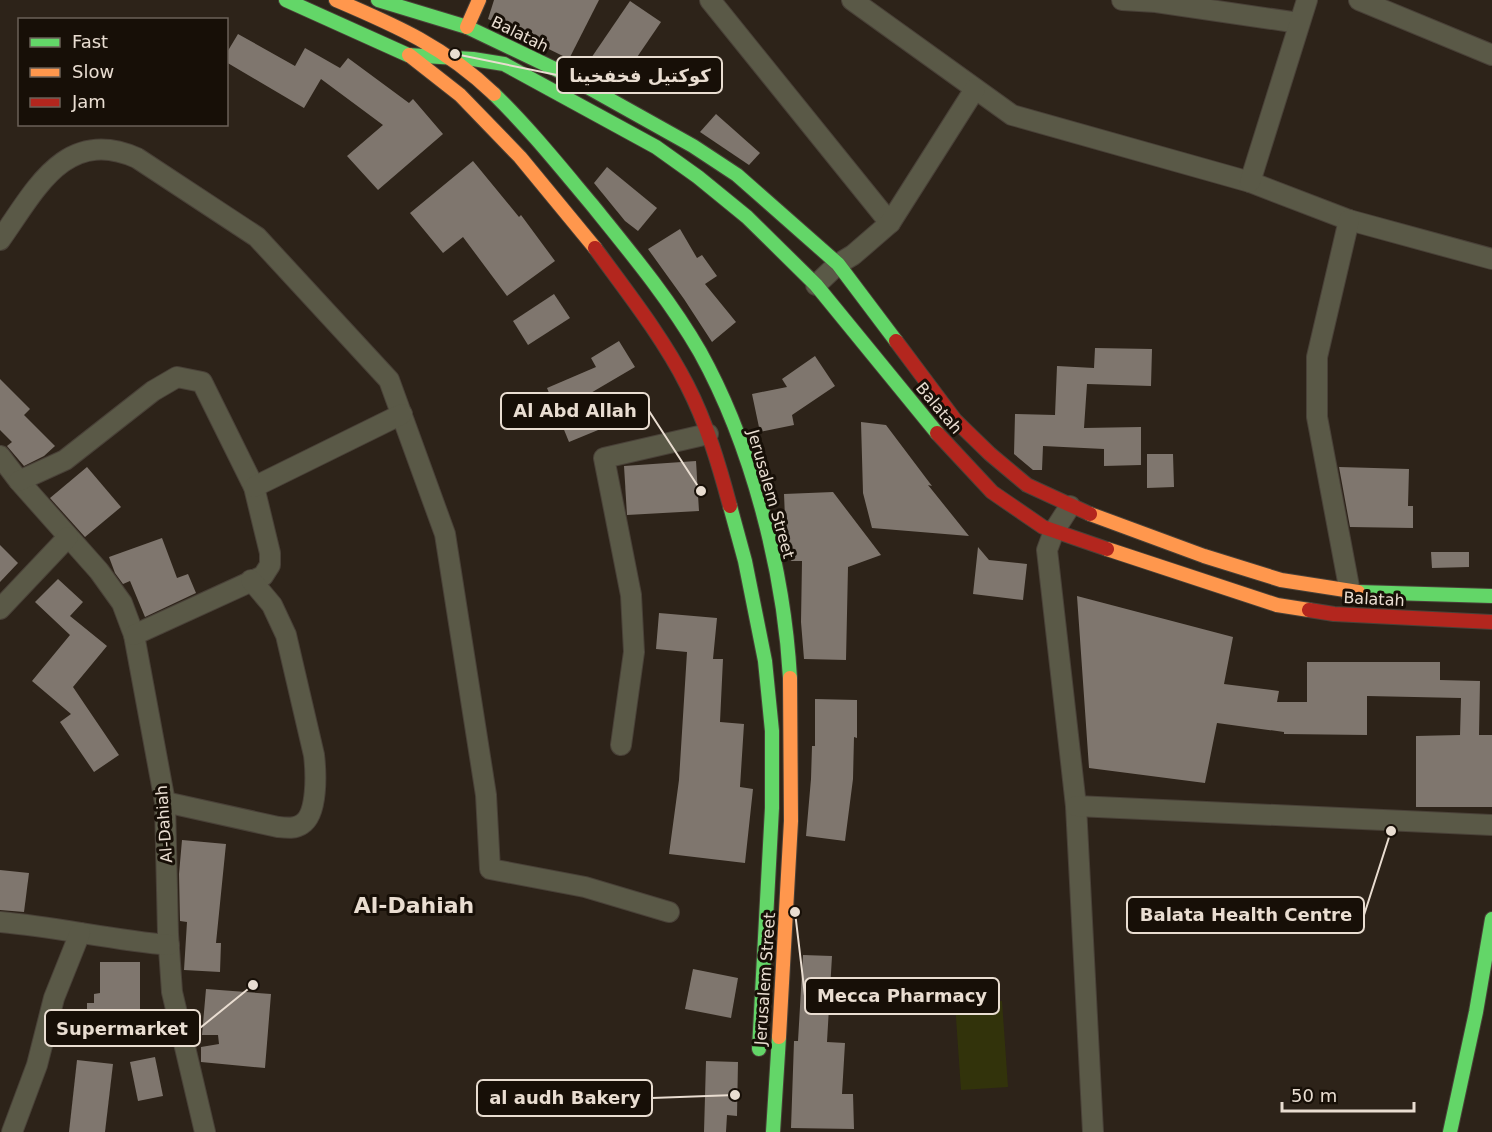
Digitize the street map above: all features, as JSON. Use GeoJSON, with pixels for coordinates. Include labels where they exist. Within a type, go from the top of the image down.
{"type":"FeatureCollection","features":[{"type":"Feature","properties":{"kind":"main road"},"geometry":{"type":"LineString","coordinates":[[286,0],[408,55]]}},
{"type":"Feature","properties":{"kind":"main road","name":"Jerusalem Street"},"geometry":{"type":"LineString","coordinates":[[336,0],[401,28],[446,58],[488,89],[533,135],[655,283],[711,373],[733,422],[750,467],[771,547],[782,600],[789,675],[793,778],[791,848],[773,1132]]}},
{"type":"Feature","properties":{"kind":"main road","name":"Balatah"},"geometry":{"type":"LineString","coordinates":[[378,0],[467,27],[557,70],[693,146],[737,175],[838,264],[955,420],[1027,485],[1070,506],[1204,556],[1281,580],[1350,592],[1492,596]]}},
{"type":"Feature","properties":{"kind":"main road"},"geometry":{"type":"LineString","coordinates":[[467,27],[479,0]]}},
{"type":"Feature","properties":{"kind":"main road","name":"Balatah"},"geometry":{"type":"LineString","coordinates":[[408,55],[473,58],[504,64],[656,147],[698,177],[747,217],[816,285],[938,434],[992,492],[1043,527],[1277,605],[1334,614],[1492,622]]}},
{"type":"Feature","properties":{"kind":"main road","name":"Jerusalem Street"},"geometry":{"type":"LineString","coordinates":[[408,55],[460,95],[520,157],[591,243],[648,322],[687,385],[717,456],[745,561],[765,661],[772,730],[772,808],[759,1067]]}},
{"type":"Feature","properties":{"kind":"main road"},"geometry":{"type":"LineString","coordinates":[[1450,1132],[1476,1012],[1492,919]]}},
{"type":"Feature","properties":{"kind":"street"},"geometry":{"type":"LineString","coordinates":[[710,0],[890,224]]}},
{"type":"Feature","properties":{"kind":"street"},"geometry":{"type":"LineString","coordinates":[[852,0],[1012,115],[1250,182],[1349,220],[1492,259]]}},
{"type":"Feature","properties":{"kind":"street"},"geometry":{"type":"LineString","coordinates":[[1122,0],[1156,2],[1299,23]]}},
{"type":"Feature","properties":{"kind":"street"},"geometry":{"type":"LineString","coordinates":[[1250,182],[1307,0]]}},
{"type":"Feature","properties":{"kind":"street"},"geometry":{"type":"LineString","coordinates":[[1359,0],[1492,55]]}},
{"type":"Feature","properties":{"kind":"street"},"geometry":{"type":"LineString","coordinates":[[816,285],[838,264],[853,255],[890,224],[975,89]]}},
{"type":"Feature","properties":{"kind":"street"},"geometry":{"type":"LineString","coordinates":[[0,240],[45,177],[65,159],[88,150],[101,149],[126,153],[137,158],[257,237],[389,380],[402,414],[445,534],[486,795],[490,869],[585,887],[669,912]]}},
{"type":"Feature","properties":{"kind":"street"},"geometry":{"type":"LineString","coordinates":[[1349,220],[1317,357],[1317,417],[1350,592]]}},
{"type":"Feature","properties":{"kind":"street"},"geometry":{"type":"LineString","coordinates":[[19,481],[65,460],[153,391],[177,377],[202,382],[254,487],[270,553],[270,565],[263,576],[134,635]]}},
{"type":"Feature","properties":{"kind":"street"},"geometry":{"type":"LineString","coordinates":[[254,487],[402,414]]}},
{"type":"Feature","properties":{"kind":"street"},"geometry":{"type":"LineString","coordinates":[[621,746],[634,652],[631,595],[604,458],[708,434]]}},
{"type":"Feature","properties":{"kind":"street","name":"Al-Dahiah"},"geometry":{"type":"LineString","coordinates":[[0,456],[19,481],[99,571],[122,603],[134,635],[165,802],[172,992],[205,1132]]}},
{"type":"Feature","properties":{"kind":"street"},"geometry":{"type":"LineString","coordinates":[[1070,506],[1054,531],[1047,550],[1076,806],[1093,1132]]}},
{"type":"Feature","properties":{"kind":"street"},"geometry":{"type":"LineString","coordinates":[[0,609],[68,537]]}},
{"type":"Feature","properties":{"kind":"street"},"geometry":{"type":"LineString","coordinates":[[165,802],[278,828],[293,828],[304,824],[312,811],[316,774],[315,755],[286,635],[272,605],[251,580]]}},
{"type":"Feature","properties":{"kind":"street"},"geometry":{"type":"LineString","coordinates":[[1076,806],[1492,825]]}},
{"type":"Feature","properties":{"kind":"street"},"geometry":{"type":"LineString","coordinates":[[0,922],[38,926],[124,941],[169,945]]}},
{"type":"Feature","properties":{"kind":"street"},"geometry":{"type":"LineString","coordinates":[[12,1132],[38,1065],[54,998],[80,933]]}},
{"type":"Feature","properties":{"kind":"shaded area"},"geometry":{"type":"Polygon","coordinates":[[[1002,1001],[1008,1087],[961,1090],[955,1003],[1002,1001]]]}},
{"type":"Feature","properties":{"kind":"building"},"geometry":{"type":"Polygon","coordinates":[[[494,0],[599,0],[569,59],[488,19],[494,0]]]}},
{"type":"Feature","properties":{"kind":"building"},"geometry":{"type":"Polygon","coordinates":[[[630,1],[661,22],[618,85],[585,67],[630,1]]]}},
{"type":"Feature","properties":{"kind":"building"},"geometry":{"type":"Polygon","coordinates":[[[238,34],[295,66],[305,48],[340,68],[348,58],[409,103],[413,99],[443,134],[378,190],[347,156],[383,125],[321,79],[304,108],[228,63],[228,51],[238,34]]]}},
{"type":"Feature","properties":{"kind":"building"},"geometry":{"type":"Polygon","coordinates":[[[716,114],[760,153],[749,165],[700,132],[716,114]]]}},
{"type":"Feature","properties":{"kind":"building"},"geometry":{"type":"Polygon","coordinates":[[[473,161],[519,217],[521,215],[555,261],[507,296],[463,237],[443,253],[410,213],[473,161]]]}},
{"type":"Feature","properties":{"kind":"building"},"geometry":{"type":"Polygon","coordinates":[[[607,167],[657,208],[638,231],[625,221],[594,183],[607,167]]]}},
{"type":"Feature","properties":{"kind":"building"},"geometry":{"type":"Polygon","coordinates":[[[680,229],[697,258],[702,255],[717,276],[705,284],[736,322],[712,342],[648,249],[680,229]]]}},
{"type":"Feature","properties":{"kind":"building"},"geometry":{"type":"Polygon","coordinates":[[[554,294],[570,318],[528,345],[513,321],[554,294]]]}},
{"type":"Feature","properties":{"kind":"building"},"geometry":{"type":"Polygon","coordinates":[[[619,341],[635,367],[589,394],[603,428],[569,442],[547,388],[596,367],[591,358],[619,341]]]}},
{"type":"Feature","properties":{"kind":"building"},"geometry":{"type":"Polygon","coordinates":[[[1095,348],[1152,349],[1151,386],[1087,384],[1084,428],[1141,427],[1141,465],[1104,466],[1104,449],[1043,446],[1042,470],[1033,470],[1014,454],[1015,414],[1055,415],[1057,366],[1094,368],[1095,348]]]}},
{"type":"Feature","properties":{"kind":"building"},"geometry":{"type":"Polygon","coordinates":[[[815,356],[835,386],[792,415],[794,425],[760,432],[752,394],[787,387],[782,379],[815,356]]]}},
{"type":"Feature","properties":{"kind":"building"},"geometry":{"type":"Polygon","coordinates":[[[0,379],[30,409],[24,415],[55,446],[44,456],[24,466],[7,446],[12,442],[0,430],[0,379]]]}},
{"type":"Feature","properties":{"kind":"building"},"geometry":{"type":"Polygon","coordinates":[[[861,422],[886,425],[932,486],[928,485],[969,536],[872,528],[863,493],[861,422]]]}},
{"type":"Feature","properties":{"kind":"building"},"geometry":{"type":"Polygon","coordinates":[[[1147,454],[1173,454],[1174,487],[1147,488],[1147,454]]]}},
{"type":"Feature","properties":{"kind":"building"},"geometry":{"type":"Polygon","coordinates":[[[696,461],[699,511],[627,515],[624,466],[696,461]]]}},
{"type":"Feature","properties":{"kind":"building"},"geometry":{"type":"Polygon","coordinates":[[[87,467],[121,507],[85,537],[50,498],[87,467]]]}},
{"type":"Feature","properties":{"kind":"building"},"geometry":{"type":"Polygon","coordinates":[[[1339,467],[1409,469],[1408,506],[1413,506],[1413,528],[1350,527],[1339,467]]]}},
{"type":"Feature","properties":{"kind":"building"},"geometry":{"type":"Polygon","coordinates":[[[833,492],[881,555],[848,567],[846,660],[804,659],[801,622],[802,561],[791,561],[786,542],[784,494],[833,492]]]}},
{"type":"Feature","properties":{"kind":"building"},"geometry":{"type":"Polygon","coordinates":[[[162,538],[177,578],[188,574],[196,593],[145,617],[130,581],[123,584],[115,573],[109,557],[162,538]]]}},
{"type":"Feature","properties":{"kind":"building"},"geometry":{"type":"Polygon","coordinates":[[[0,545],[18,563],[0,582],[0,545]]]}},
{"type":"Feature","properties":{"kind":"building"},"geometry":{"type":"Polygon","coordinates":[[[978,547],[989,560],[1027,564],[1023,600],[973,594],[978,547]]]}},
{"type":"Feature","properties":{"kind":"building"},"geometry":{"type":"Polygon","coordinates":[[[1431,552],[1469,552],[1469,567],[1432,568],[1431,552]]]}},
{"type":"Feature","properties":{"kind":"building"},"geometry":{"type":"Polygon","coordinates":[[[58,579],[83,602],[70,616],[107,646],[73,687],[119,755],[94,772],[60,722],[71,714],[32,681],[70,635],[35,602],[58,579]]]}},
{"type":"Feature","properties":{"kind":"building"},"geometry":{"type":"Polygon","coordinates":[[[1077,596],[1233,637],[1224,684],[1279,691],[1277,702],[1307,702],[1307,662],[1440,662],[1440,680],[1480,681],[1479,735],[1492,735],[1492,807],[1416,807],[1416,736],[1460,735],[1461,698],[1367,696],[1367,735],[1284,734],[1284,732],[1217,723],[1205,783],[1089,768],[1077,596]]]}},
{"type":"Feature","properties":{"kind":"building"},"geometry":{"type":"Polygon","coordinates":[[[659,613],[717,618],[713,659],[723,659],[720,722],[744,724],[740,787],[753,789],[745,863],[669,854],[679,780],[687,652],[656,649],[659,613]]]}},
{"type":"Feature","properties":{"kind":"building"},"geometry":{"type":"Polygon","coordinates":[[[815,699],[857,700],[857,738],[854,737],[853,779],[845,841],[806,836],[812,746],[815,746],[815,699]]]}},
{"type":"Feature","properties":{"kind":"building"},"geometry":{"type":"Polygon","coordinates":[[[182,840],[226,844],[216,943],[221,943],[220,972],[184,970],[187,922],[180,921],[179,874],[182,840]]]}},
{"type":"Feature","properties":{"kind":"building"},"geometry":{"type":"Polygon","coordinates":[[[0,870],[29,873],[24,912],[0,910],[0,870]]]}},
{"type":"Feature","properties":{"kind":"building"},"geometry":{"type":"Polygon","coordinates":[[[803,955],[832,956],[827,1042],[845,1043],[842,1094],[853,1094],[854,1129],[791,1128],[794,1041],[798,1041],[803,955]]]}},
{"type":"Feature","properties":{"kind":"building"},"geometry":{"type":"Polygon","coordinates":[[[100,962],[140,962],[140,1036],[124,1036],[119,1010],[116,1036],[87,1036],[87,1003],[94,1003],[94,994],[100,993],[100,962]]]}},
{"type":"Feature","properties":{"kind":"building"},"geometry":{"type":"Polygon","coordinates":[[[693,969],[738,978],[731,1018],[685,1009],[693,969]]]}},
{"type":"Feature","properties":{"kind":"building"},"geometry":{"type":"Polygon","coordinates":[[[206,989],[271,994],[265,1068],[201,1062],[201,1047],[219,1044],[218,1035],[202,1035],[206,989]]]}},
{"type":"Feature","properties":{"kind":"building"},"geometry":{"type":"Polygon","coordinates":[[[155,1057],[163,1096],[138,1101],[130,1062],[155,1057]]]}},
{"type":"Feature","properties":{"kind":"building"},"geometry":{"type":"Polygon","coordinates":[[[77,1060],[113,1064],[105,1132],[69,1132],[77,1060]]]}},
{"type":"Feature","properties":{"kind":"building"},"geometry":{"type":"Polygon","coordinates":[[[706,1061],[738,1062],[737,1116],[727,1115],[726,1132],[704,1132],[706,1061]]]}},
{"type":"Feature","properties":{"kind":"traffic: fast"},"geometry":{"type":"LineString","coordinates":[[286,0],[408,55],[473,59],[504,64],[656,147],[698,177],[747,217],[816,285],[937,433]]}},
{"type":"Feature","properties":{"kind":"traffic: fast"},"geometry":{"type":"LineString","coordinates":[[378,0],[467,27],[557,70],[693,146],[737,175],[838,264],[896,341]]}},
{"type":"Feature","properties":{"kind":"traffic: fast"},"geometry":{"type":"LineString","coordinates":[[494,94],[545,149],[622,241],[663,295],[688,333],[719,389],[750,468],[773,553],[787,637],[790,678]]}},
{"type":"Feature","properties":{"kind":"traffic: fast"},"geometry":{"type":"LineString","coordinates":[[730,506],[745,561],[765,661],[772,731],[772,808],[759,1049]]}},
{"type":"Feature","properties":{"kind":"traffic: fast"},"geometry":{"type":"LineString","coordinates":[[1358,592],[1492,596]]}},
{"type":"Feature","properties":{"kind":"traffic: fast"},"geometry":{"type":"LineString","coordinates":[[1450,1132],[1476,1012],[1492,919]]}},
{"type":"Feature","properties":{"kind":"traffic: fast"},"geometry":{"type":"LineString","coordinates":[[773,1132],[779,1037]]}},
{"type":"Feature","properties":{"kind":"traffic: slow"},"geometry":{"type":"LineString","coordinates":[[336,0],[380,19],[439,50],[494,94]]}},
{"type":"Feature","properties":{"kind":"traffic: slow"},"geometry":{"type":"LineString","coordinates":[[467,27],[479,0]]}},
{"type":"Feature","properties":{"kind":"traffic: slow"},"geometry":{"type":"LineString","coordinates":[[409,55],[460,95],[520,157],[595,248]]}},
{"type":"Feature","properties":{"kind":"traffic: slow"},"geometry":{"type":"LineString","coordinates":[[1090,514],[1204,556],[1281,580],[1358,592]]}},
{"type":"Feature","properties":{"kind":"traffic: slow"},"geometry":{"type":"LineString","coordinates":[[1107,549],[1277,605],[1309,610]]}},
{"type":"Feature","properties":{"kind":"traffic: slow"},"geometry":{"type":"LineString","coordinates":[[779,1037],[791,821],[790,678]]}},
{"type":"Feature","properties":{"kind":"traffic: jam"},"geometry":{"type":"LineString","coordinates":[[595,248],[655,332],[687,385],[712,445],[730,506]]}},
{"type":"Feature","properties":{"kind":"traffic: jam"},"geometry":{"type":"LineString","coordinates":[[896,341],[955,420],[990,454],[1027,485],[1090,514]]}},
{"type":"Feature","properties":{"kind":"traffic: jam"},"geometry":{"type":"LineString","coordinates":[[937,433],[992,492],[1043,527],[1107,549]]}},
{"type":"Feature","properties":{"kind":"traffic: jam"},"geometry":{"type":"LineString","coordinates":[[1309,610],[1334,614],[1492,622]]}},
{"type":"Feature","properties":{"kind":"place","name":"كوكتيل فخفخينا"},"geometry":{"type":"Point","coordinates":[455,54]}},
{"type":"Feature","properties":{"kind":"place","name":"Al Abd Allah"},"geometry":{"type":"Point","coordinates":[701,491]}},
{"type":"Feature","properties":{"kind":"place","name":"Balata Health Centre"},"geometry":{"type":"Point","coordinates":[1391,831]}},
{"type":"Feature","properties":{"kind":"place","name":"Mecca Pharmacy"},"geometry":{"type":"Point","coordinates":[795,912]}},
{"type":"Feature","properties":{"kind":"place","name":"Supermarket"},"geometry":{"type":"Point","coordinates":[253,985]}},
{"type":"Feature","properties":{"kind":"place","name":"al audh Bakery"},"geometry":{"type":"Point","coordinates":[735,1095]}},
{"type":"Feature","properties":{"kind":"district","name":"Al-Dahiah"},"geometry":{"type":"Point","coordinates":[414,905]}}]}
